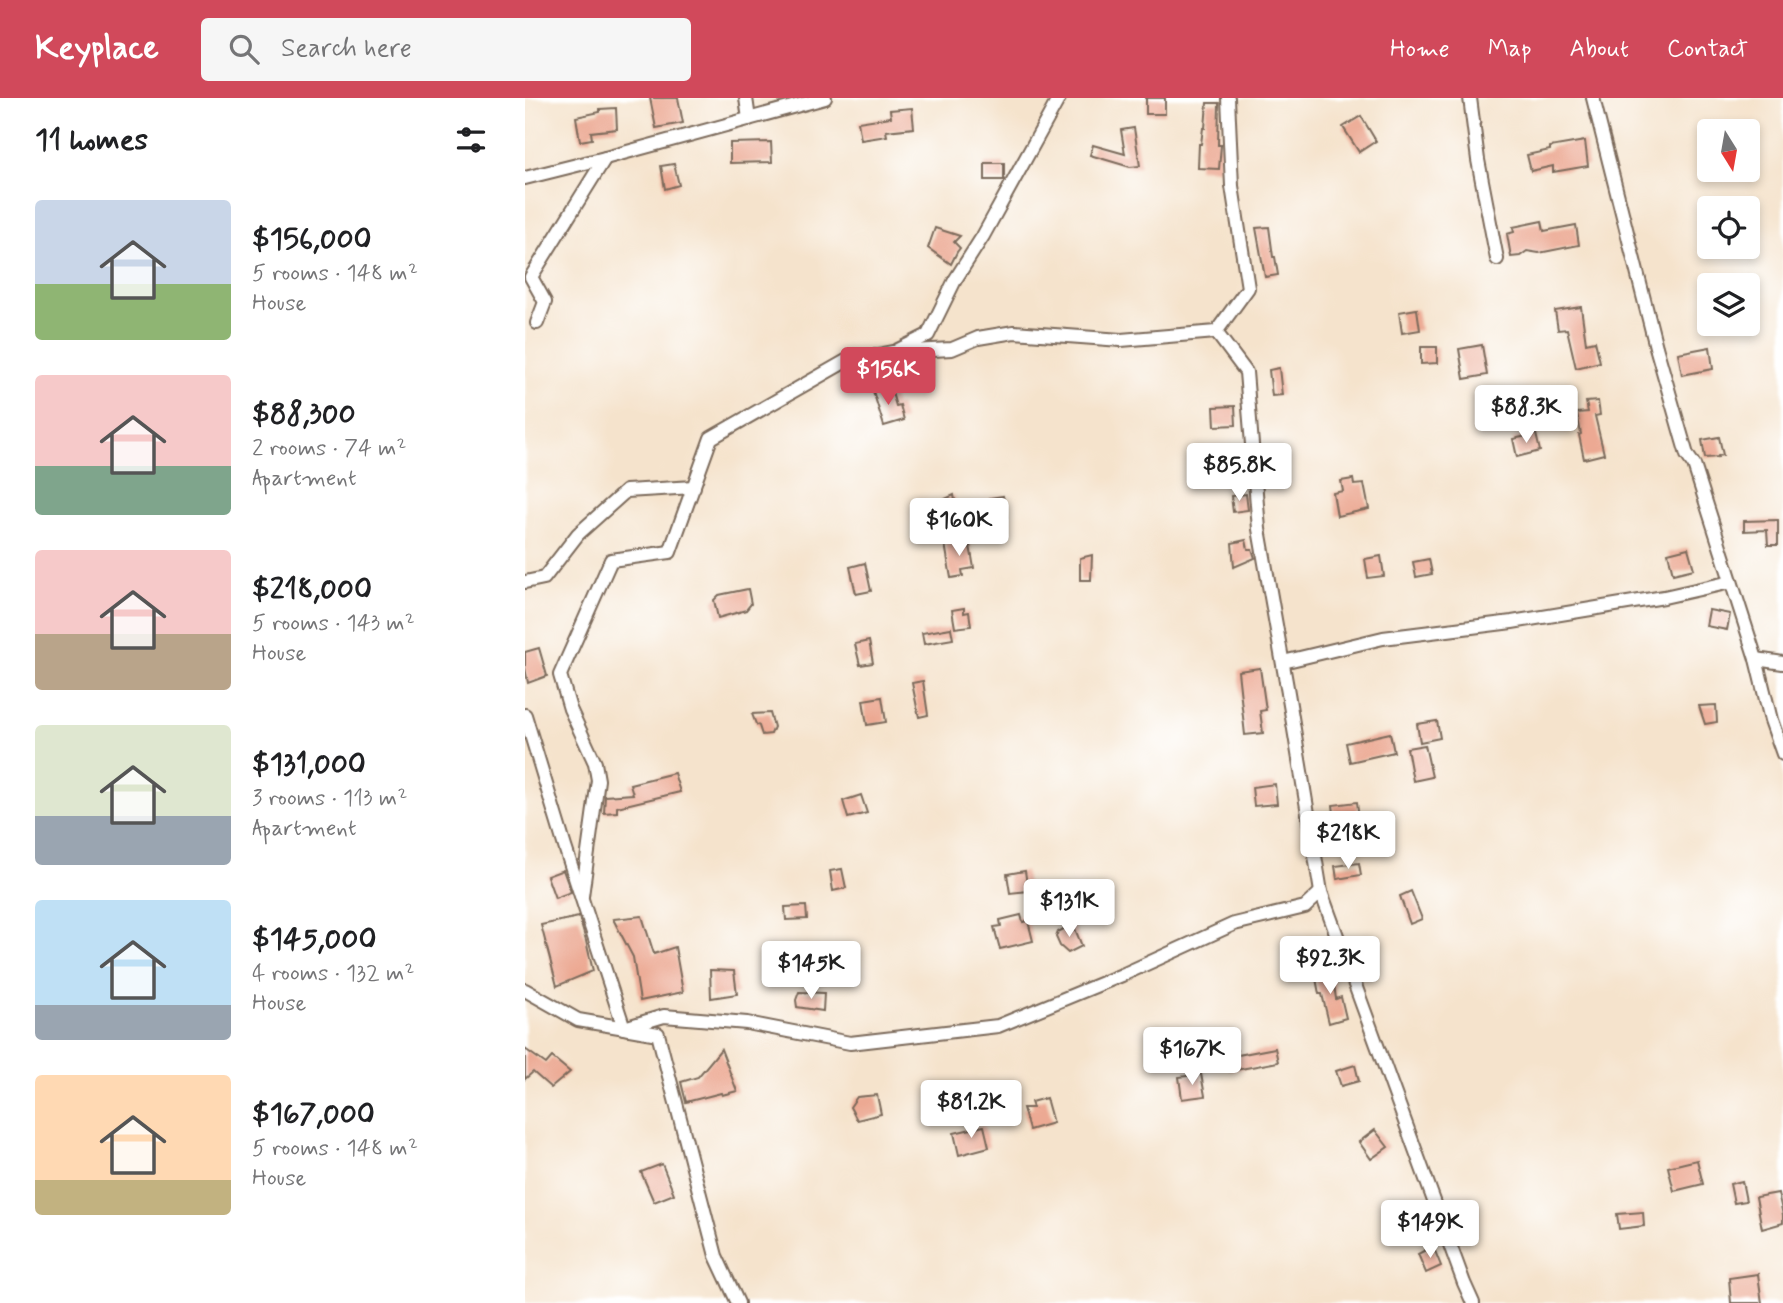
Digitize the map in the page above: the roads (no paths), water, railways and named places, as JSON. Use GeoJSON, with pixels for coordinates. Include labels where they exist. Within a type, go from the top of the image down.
{"type":"FeatureCollection","features":[{"type":"Feature","properties":{"kind":"street"},"geometry":{"type":"LineString","coordinates":[[746,98],[749,119]]}},
{"type":"Feature","properties":{"kind":"street"},"geometry":{"type":"LineString","coordinates":[[525,178],[825,98]]}},
{"type":"Feature","properties":{"kind":"street"},"geometry":{"type":"LineString","coordinates":[[893,352],[929,335],[955,280],[983,236],[1059,98]]}},
{"type":"Feature","properties":{"kind":"street"},"geometry":{"type":"LineString","coordinates":[[582,896],[598,780],[595,763],[571,709],[560,675],[611,560],[670,552],[711,438],[846,361],[893,352],[952,349],[978,338],[1014,332],[1121,340],[1216,332],[1248,288],[1232,186],[1228,98]]}},
{"type":"Feature","properties":{"kind":"street"},"geometry":{"type":"LineString","coordinates":[[1470,98],[1497,258]]}},
{"type":"Feature","properties":{"kind":"street"},"geometry":{"type":"LineString","coordinates":[[1593,98],[1656,347],[1687,455],[1693,465],[1756,659],[1771,720],[1783,754]]}},
{"type":"Feature","properties":{"kind":"street"},"geometry":{"type":"LineString","coordinates":[[537,323],[545,302],[531,277],[605,158]]}},
{"type":"Feature","properties":{"kind":"street"},"geometry":{"type":"LineString","coordinates":[[1216,332],[1246,372],[1259,529],[1321,892],[1473,1303]]}},
{"type":"Feature","properties":{"kind":"street"},"geometry":{"type":"LineString","coordinates":[[525,582],[544,578],[578,534],[627,491],[694,487]]}},
{"type":"Feature","properties":{"kind":"street"},"geometry":{"type":"LineString","coordinates":[[1283,662],[1383,638],[1512,622],[1664,597],[1731,582]]}},
{"type":"Feature","properties":{"kind":"street"},"geometry":{"type":"LineString","coordinates":[[1756,659],[1783,663]]}},
{"type":"Feature","properties":{"kind":"street"},"geometry":{"type":"LineString","coordinates":[[525,715],[624,1028]]}},
{"type":"Feature","properties":{"kind":"street"},"geometry":{"type":"LineString","coordinates":[[624,1028],[664,1016],[747,1023],[850,1043],[998,1026],[1122,975],[1234,924],[1305,907],[1321,892]]}},
{"type":"Feature","properties":{"kind":"street"},"geometry":{"type":"LineString","coordinates":[[525,989],[578,1020],[658,1034]]}},
{"type":"Feature","properties":{"kind":"street"},"geometry":{"type":"LineString","coordinates":[[624,1028],[658,1034]]}},
{"type":"Feature","properties":{"kind":"street"},"geometry":{"type":"LineString","coordinates":[[658,1034],[716,1256],[738,1303]]}}]}
